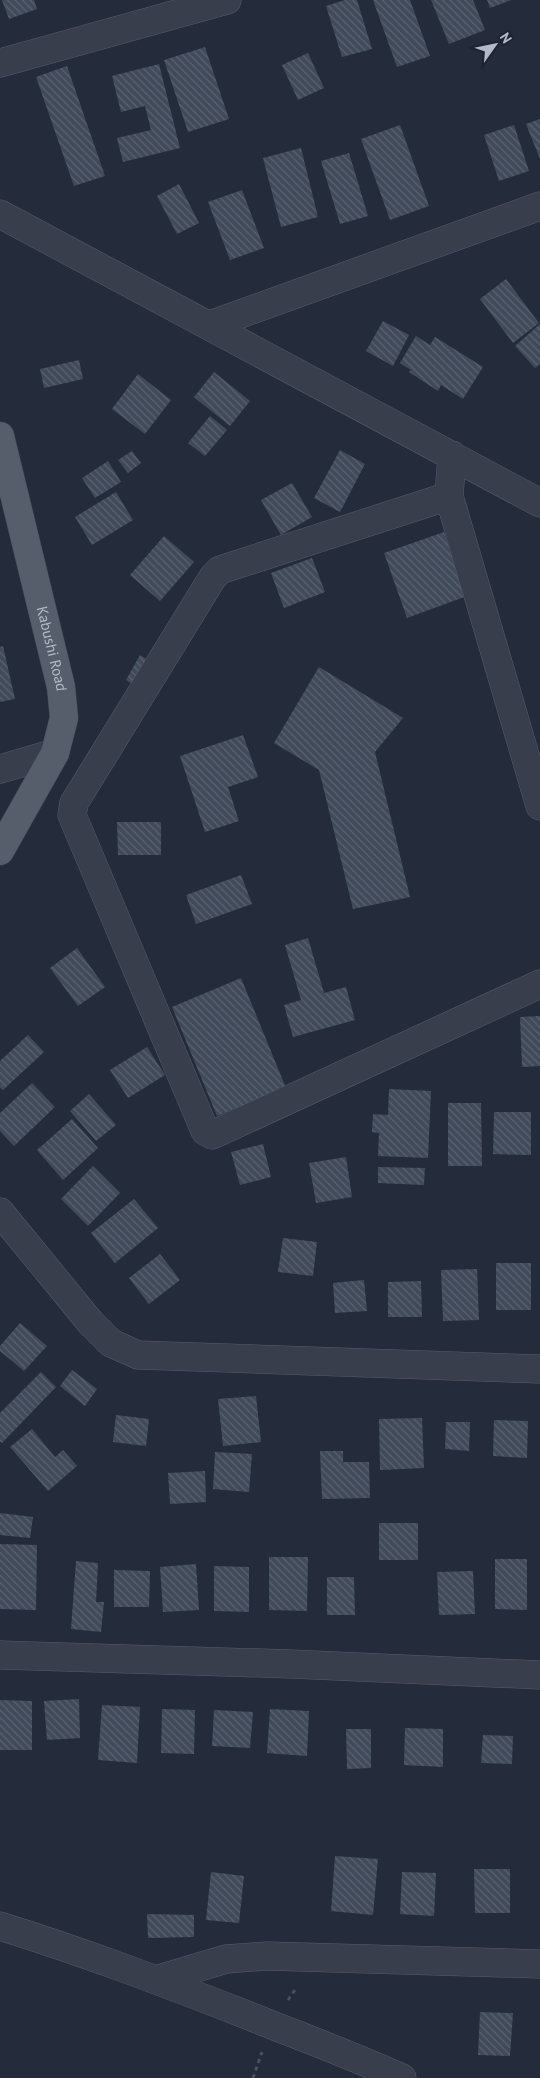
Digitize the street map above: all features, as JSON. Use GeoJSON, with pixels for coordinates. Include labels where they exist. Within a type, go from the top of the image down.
{"type":"FeatureCollection","features":[{"type":"Feature","properties":{"kind":"main road","name":"Kabushi Road"},"geometry":{"type":"LineString","coordinates":[[0,436],[61,687],[64,718],[55,753],[0,851]]}},
{"type":"Feature","properties":{"kind":"street"},"geometry":{"type":"LineString","coordinates":[[0,63],[227,0]]}},
{"type":"Feature","properties":{"kind":"street"},"geometry":{"type":"LineString","coordinates":[[210,325],[540,206]]}},
{"type":"Feature","properties":{"kind":"street"},"geometry":{"type":"LineString","coordinates":[[0,214],[540,503]]}},
{"type":"Feature","properties":{"kind":"street"},"geometry":{"type":"LineString","coordinates":[[452,455],[449,496],[540,806]]}},
{"type":"Feature","properties":{"kind":"street"},"geometry":{"type":"LineString","coordinates":[[449,496],[220,570],[213,577],[74,803],[72,816],[205,1131],[212,1135],[540,984]]}},
{"type":"Feature","properties":{"kind":"street"},"geometry":{"type":"LineString","coordinates":[[0,769],[55,753]]}},
{"type":"Feature","properties":{"kind":"street"},"geometry":{"type":"LineString","coordinates":[[0,1212],[111,1344],[138,1355],[540,1369]]}},
{"type":"Feature","properties":{"kind":"street"},"geometry":{"type":"LineString","coordinates":[[0,1655],[291,1664],[540,1675]]}},
{"type":"Feature","properties":{"kind":"street"},"geometry":{"type":"LineString","coordinates":[[0,1926],[75,1949],[364,2061],[402,2078]]}},
{"type":"Feature","properties":{"kind":"street"},"geometry":{"type":"LineString","coordinates":[[156,1980],[226,1959],[268,1956],[540,1964]]}},
{"type":"Feature","properties":{"kind":"building"},"geometry":{"type":"Polygon","coordinates":[[[2,0],[34,0],[37,9],[9,19],[2,0]]]}},
{"type":"Feature","properties":{"kind":"building"},"geometry":{"type":"Polygon","coordinates":[[[345,0],[357,0],[372,49],[342,57],[326,6],[345,0]]]}},
{"type":"Feature","properties":{"kind":"building"},"geometry":{"type":"Polygon","coordinates":[[[373,0],[410,0],[430,56],[397,67],[373,0]]]}},
{"type":"Feature","properties":{"kind":"building"},"geometry":{"type":"Polygon","coordinates":[[[431,0],[473,0],[485,30],[449,44],[431,0]]]}},
{"type":"Feature","properties":{"kind":"building"},"geometry":{"type":"Polygon","coordinates":[[[487,0],[511,0],[490,8],[487,0]]]}},
{"type":"Feature","properties":{"kind":"building"},"geometry":{"type":"Polygon","coordinates":[[[205,47],[229,119],[188,132],[164,60],[205,47]]]}},
{"type":"Feature","properties":{"kind":"building"},"geometry":{"type":"Polygon","coordinates":[[[308,53],[324,88],[298,100],[282,65],[308,53]]]}},
{"type":"Feature","properties":{"kind":"building"},"geometry":{"type":"Polygon","coordinates":[[[159,64],[180,148],[123,162],[117,138],[151,130],[145,106],[121,112],[112,76],[159,64]]]}},
{"type":"Feature","properties":{"kind":"building"},"geometry":{"type":"Polygon","coordinates":[[[67,66],[105,176],[74,186],[36,77],[67,66]]]}},
{"type":"Feature","properties":{"kind":"building"},"geometry":{"type":"Polygon","coordinates":[[[540,119],[540,159],[526,124],[540,119]]]}},
{"type":"Feature","properties":{"kind":"building"},"geometry":{"type":"Polygon","coordinates":[[[400,125],[429,206],[390,220],[361,139],[400,125]]]}},
{"type":"Feature","properties":{"kind":"building"},"geometry":{"type":"Polygon","coordinates":[[[514,125],[529,171],[499,181],[484,135],[514,125]]]}},
{"type":"Feature","properties":{"kind":"building"},"geometry":{"type":"Polygon","coordinates":[[[301,148],[318,217],[281,227],[263,158],[301,148]]]}},
{"type":"Feature","properties":{"kind":"building"},"geometry":{"type":"Polygon","coordinates":[[[349,153],[368,216],[340,224],[321,161],[349,153]]]}},
{"type":"Feature","properties":{"kind":"building"},"geometry":{"type":"Polygon","coordinates":[[[179,184],[199,223],[177,234],[157,196],[179,184]]]}},
{"type":"Feature","properties":{"kind":"building"},"geometry":{"type":"Polygon","coordinates":[[[242,190],[264,248],[230,260],[208,202],[242,190]]]}},
{"type":"Feature","properties":{"kind":"building"},"geometry":{"type":"Polygon","coordinates":[[[506,279],[539,323],[513,343],[480,299],[506,279]]]}},
{"type":"Feature","properties":{"kind":"building"},"geometry":{"type":"Polygon","coordinates":[[[383,321],[409,335],[393,366],[366,351],[383,321]]]}},
{"type":"Feature","properties":{"kind":"building"},"geometry":{"type":"Polygon","coordinates":[[[540,324],[540,364],[535,368],[515,346],[540,324]]]}},
{"type":"Feature","properties":{"kind":"building"},"geometry":{"type":"Polygon","coordinates":[[[416,336],[430,345],[435,337],[483,367],[463,399],[441,385],[438,391],[409,372],[411,370],[400,363],[416,336]]]}},
{"type":"Feature","properties":{"kind":"building"},"geometry":{"type":"Polygon","coordinates":[[[79,360],[83,379],[44,388],[40,369],[79,360]]]}},
{"type":"Feature","properties":{"kind":"building"},"geometry":{"type":"Polygon","coordinates":[[[214,372],[250,401],[230,426],[194,397],[214,372]]]}},
{"type":"Feature","properties":{"kind":"building"},"geometry":{"type":"Polygon","coordinates":[[[138,374],[171,400],[145,434],[112,409],[138,374]]]}},
{"type":"Feature","properties":{"kind":"building"},"geometry":{"type":"Polygon","coordinates":[[[210,416],[227,430],[205,456],[188,443],[210,416]]]}},
{"type":"Feature","properties":{"kind":"building"},"geometry":{"type":"Polygon","coordinates":[[[340,450],[365,464],[340,512],[314,498],[340,450]]]}},
{"type":"Feature","properties":{"kind":"building"},"geometry":{"type":"Polygon","coordinates":[[[132,451],[141,463],[128,473],[118,460],[132,451]]]}},
{"type":"Feature","properties":{"kind":"building"},"geometry":{"type":"Polygon","coordinates":[[[108,461],[121,482],[95,498],[82,478],[108,461]]]}},
{"type":"Feature","properties":{"kind":"building"},"geometry":{"type":"Polygon","coordinates":[[[292,483],[312,517],[281,535],[261,500],[292,483]]]}},
{"type":"Feature","properties":{"kind":"building"},"geometry":{"type":"Polygon","coordinates":[[[116,492],[133,520],[92,545],[75,517],[116,492]]]}},
{"type":"Feature","properties":{"kind":"building"},"geometry":{"type":"Polygon","coordinates":[[[444,532],[467,596],[407,618],[384,553],[444,532]]]}},
{"type":"Feature","properties":{"kind":"building"},"geometry":{"type":"Polygon","coordinates":[[[164,536],[194,562],[160,601],[130,575],[164,536]]]}},
{"type":"Feature","properties":{"kind":"building"},"geometry":{"type":"Polygon","coordinates":[[[312,558],[325,592],[284,608],[271,573],[312,558]]]}},
{"type":"Feature","properties":{"kind":"building"},"geometry":{"type":"Polygon","coordinates":[[[3,646],[15,699],[0,702],[0,647],[3,646]]]}},
{"type":"Feature","properties":{"kind":"building"},"geometry":{"type":"Polygon","coordinates":[[[140,655],[153,663],[139,688],[126,680],[140,655]]]}},
{"type":"Feature","properties":{"kind":"building"},"geometry":{"type":"Polygon","coordinates":[[[319,667],[403,718],[375,752],[410,897],[353,909],[319,770],[274,743],[319,667]]]}},
{"type":"Feature","properties":{"kind":"building"},"geometry":{"type":"Polygon","coordinates":[[[243,735],[258,777],[228,787],[239,821],[205,832],[180,756],[243,735]]]}},
{"type":"Feature","properties":{"kind":"building"},"geometry":{"type":"Polygon","coordinates":[[[117,822],[161,822],[161,855],[118,855],[117,822]]]}},
{"type":"Feature","properties":{"kind":"building"},"geometry":{"type":"Polygon","coordinates":[[[241,875],[252,904],[196,924],[186,895],[241,875]]]}},
{"type":"Feature","properties":{"kind":"building"},"geometry":{"type":"Polygon","coordinates":[[[308,938],[324,993],[346,987],[355,1020],[293,1037],[284,1005],[301,1000],[285,945],[308,938]]]}},
{"type":"Feature","properties":{"kind":"building"},"geometry":{"type":"Polygon","coordinates":[[[77,948],[105,987],[78,1006],[50,968],[77,948]]]}},
{"type":"Feature","properties":{"kind":"building"},"geometry":{"type":"Polygon","coordinates":[[[241,978],[286,1088],[217,1116],[172,1007],[241,978]]]}},
{"type":"Feature","properties":{"kind":"building"},"geometry":{"type":"Polygon","coordinates":[[[540,1016],[540,1066],[522,1067],[520,1017],[540,1016]]]}},
{"type":"Feature","properties":{"kind":"building"},"geometry":{"type":"Polygon","coordinates":[[[28,1035],[44,1052],[3,1090],[0,1087],[0,1061],[28,1035]]]}},
{"type":"Feature","properties":{"kind":"building"},"geometry":{"type":"Polygon","coordinates":[[[147,1047],[165,1075],[128,1098],[110,1070],[147,1047]]]}},
{"type":"Feature","properties":{"kind":"building"},"geometry":{"type":"Polygon","coordinates":[[[32,1083],[55,1107],[14,1146],[0,1131],[0,1113],[32,1083]]]}},
{"type":"Feature","properties":{"kind":"building"},"geometry":{"type":"Polygon","coordinates":[[[389,1089],[431,1091],[428,1158],[378,1156],[379,1133],[372,1132],[373,1114],[388,1115],[389,1089]]]}},
{"type":"Feature","properties":{"kind":"building"},"geometry":{"type":"Polygon","coordinates":[[[89,1094],[116,1125],[96,1141],[70,1111],[89,1094]]]}},
{"type":"Feature","properties":{"kind":"building"},"geometry":{"type":"Polygon","coordinates":[[[448,1103],[481,1103],[482,1166],[448,1166],[448,1103]]]}},
{"type":"Feature","properties":{"kind":"building"},"geometry":{"type":"Polygon","coordinates":[[[494,1112],[531,1112],[531,1155],[493,1154],[494,1112]]]}},
{"type":"Feature","properties":{"kind":"building"},"geometry":{"type":"Polygon","coordinates":[[[72,1119],[98,1148],[63,1180],[37,1150],[72,1119]]]}},
{"type":"Feature","properties":{"kind":"building"},"geometry":{"type":"Polygon","coordinates":[[[263,1144],[271,1177],[240,1185],[231,1152],[263,1144]]]}},
{"type":"Feature","properties":{"kind":"building"},"geometry":{"type":"Polygon","coordinates":[[[346,1157],[352,1197],[316,1203],[309,1163],[346,1157]]]}},
{"type":"Feature","properties":{"kind":"building"},"geometry":{"type":"Polygon","coordinates":[[[93,1166],[120,1193],[88,1226],[61,1199],[93,1166]]]}},
{"type":"Feature","properties":{"kind":"building"},"geometry":{"type":"Polygon","coordinates":[[[378,1167],[425,1168],[424,1185],[378,1183],[378,1167]]]}},
{"type":"Feature","properties":{"kind":"building"},"geometry":{"type":"Polygon","coordinates":[[[134,1199],[158,1228],[115,1263],[91,1233],[134,1199]]]}},
{"type":"Feature","properties":{"kind":"building"},"geometry":{"type":"Polygon","coordinates":[[[283,1238],[317,1242],[313,1276],[278,1272],[283,1238]]]}},
{"type":"Feature","properties":{"kind":"building"},"geometry":{"type":"Polygon","coordinates":[[[160,1254],[180,1280],[149,1304],[129,1278],[160,1254]]]}},
{"type":"Feature","properties":{"kind":"building"},"geometry":{"type":"Polygon","coordinates":[[[496,1263],[531,1263],[531,1310],[496,1310],[496,1263]]]}},
{"type":"Feature","properties":{"kind":"building"},"geometry":{"type":"Polygon","coordinates":[[[477,1269],[479,1320],[443,1321],[441,1270],[477,1269]]]}},
{"type":"Feature","properties":{"kind":"building"},"geometry":{"type":"Polygon","coordinates":[[[364,1280],[367,1311],[335,1313],[333,1283],[364,1280]]]}},
{"type":"Feature","properties":{"kind":"building"},"geometry":{"type":"Polygon","coordinates":[[[421,1281],[422,1317],[388,1317],[388,1282],[421,1281]]]}},
{"type":"Feature","properties":{"kind":"building"},"geometry":{"type":"Polygon","coordinates":[[[20,1323],[47,1346],[24,1371],[0,1351],[0,1346],[20,1323]]]}},
{"type":"Feature","properties":{"kind":"building"},"geometry":{"type":"Polygon","coordinates":[[[72,1370],[97,1389],[85,1406],[60,1386],[72,1370]]]}},
{"type":"Feature","properties":{"kind":"building"},"geometry":{"type":"Polygon","coordinates":[[[41,1372],[56,1387],[2,1443],[0,1441],[0,1413],[41,1372]]]}},
{"type":"Feature","properties":{"kind":"building"},"geometry":{"type":"Polygon","coordinates":[[[256,1396],[261,1442],[223,1446],[218,1399],[256,1396]]]}},
{"type":"Feature","properties":{"kind":"building"},"geometry":{"type":"Polygon","coordinates":[[[116,1415],[149,1419],[146,1446],[113,1442],[116,1415]]]}},
{"type":"Feature","properties":{"kind":"building"},"geometry":{"type":"Polygon","coordinates":[[[422,1418],[424,1468],[380,1470],[379,1419],[422,1418]]]}},
{"type":"Feature","properties":{"kind":"building"},"geometry":{"type":"Polygon","coordinates":[[[494,1420],[528,1421],[527,1458],[493,1456],[494,1420]]]}},
{"type":"Feature","properties":{"kind":"building"},"geometry":{"type":"Polygon","coordinates":[[[446,1422],[470,1422],[469,1451],[445,1449],[446,1422]]]}},
{"type":"Feature","properties":{"kind":"building"},"geometry":{"type":"Polygon","coordinates":[[[32,1429],[55,1457],[63,1450],[77,1466],[48,1491],[10,1447],[32,1429]]]}},
{"type":"Feature","properties":{"kind":"building"},"geometry":{"type":"Polygon","coordinates":[[[320,1451],[343,1451],[343,1462],[369,1462],[370,1498],[322,1499],[320,1451]]]}},
{"type":"Feature","properties":{"kind":"building"},"geometry":{"type":"Polygon","coordinates":[[[215,1452],[252,1454],[249,1492],[213,1489],[215,1452]]]}},
{"type":"Feature","properties":{"kind":"building"},"geometry":{"type":"Polygon","coordinates":[[[205,1471],[206,1502],[170,1504],[168,1473],[205,1471]]]}},
{"type":"Feature","properties":{"kind":"building"},"geometry":{"type":"Polygon","coordinates":[[[0,1513],[33,1517],[30,1538],[0,1535],[0,1513]]]}},
{"type":"Feature","properties":{"kind":"building"},"geometry":{"type":"Polygon","coordinates":[[[379,1523],[418,1523],[418,1560],[379,1560],[379,1523]]]}},
{"type":"Feature","properties":{"kind":"building"},"geometry":{"type":"Polygon","coordinates":[[[0,1544],[37,1545],[36,1610],[0,1609],[0,1544]]]}},
{"type":"Feature","properties":{"kind":"building"},"geometry":{"type":"Polygon","coordinates":[[[269,1557],[308,1557],[307,1611],[269,1610],[269,1557]]]}},
{"type":"Feature","properties":{"kind":"building"},"geometry":{"type":"Polygon","coordinates":[[[495,1559],[527,1559],[527,1610],[495,1609],[495,1559]]]}},
{"type":"Feature","properties":{"kind":"building"},"geometry":{"type":"Polygon","coordinates":[[[76,1561],[98,1563],[96,1602],[104,1602],[101,1632],[71,1629],[76,1561]]]}},
{"type":"Feature","properties":{"kind":"building"},"geometry":{"type":"Polygon","coordinates":[[[196,1564],[199,1610],[163,1612],[160,1567],[196,1564]]]}},
{"type":"Feature","properties":{"kind":"building"},"geometry":{"type":"Polygon","coordinates":[[[214,1566],[249,1567],[249,1612],[214,1611],[214,1566]]]}},
{"type":"Feature","properties":{"kind":"building"},"geometry":{"type":"Polygon","coordinates":[[[114,1570],[150,1571],[149,1607],[114,1607],[114,1570]]]}},
{"type":"Feature","properties":{"kind":"building"},"geometry":{"type":"Polygon","coordinates":[[[473,1571],[475,1614],[439,1615],[437,1572],[473,1571]]]}},
{"type":"Feature","properties":{"kind":"building"},"geometry":{"type":"Polygon","coordinates":[[[327,1577],[354,1577],[355,1615],[327,1615],[327,1577]]]}},
{"type":"Feature","properties":{"kind":"building"},"geometry":{"type":"Polygon","coordinates":[[[79,1699],[80,1738],[47,1740],[44,1701],[79,1699]]]}},
{"type":"Feature","properties":{"kind":"building"},"geometry":{"type":"Polygon","coordinates":[[[0,1700],[32,1701],[32,1750],[0,1750],[0,1700]]]}},
{"type":"Feature","properties":{"kind":"building"},"geometry":{"type":"Polygon","coordinates":[[[102,1705],[140,1707],[137,1763],[98,1760],[102,1705]]]}},
{"type":"Feature","properties":{"kind":"building"},"geometry":{"type":"Polygon","coordinates":[[[162,1709],[195,1710],[194,1754],[161,1753],[162,1709]]]}},
{"type":"Feature","properties":{"kind":"building"},"geometry":{"type":"Polygon","coordinates":[[[270,1709],[309,1711],[307,1756],[267,1753],[270,1709]]]}},
{"type":"Feature","properties":{"kind":"building"},"geometry":{"type":"Polygon","coordinates":[[[214,1710],[253,1712],[250,1748],[212,1746],[214,1710]]]}},
{"type":"Feature","properties":{"kind":"building"},"geometry":{"type":"Polygon","coordinates":[[[405,1728],[443,1729],[443,1767],[404,1765],[405,1728]]]}},
{"type":"Feature","properties":{"kind":"building"},"geometry":{"type":"Polygon","coordinates":[[[346,1729],[371,1729],[371,1768],[347,1769],[346,1729]]]}},
{"type":"Feature","properties":{"kind":"building"},"geometry":{"type":"Polygon","coordinates":[[[483,1735],[513,1736],[512,1764],[481,1763],[483,1735]]]}},
{"type":"Feature","properties":{"kind":"building"},"geometry":{"type":"Polygon","coordinates":[[[335,1856],[378,1859],[373,1915],[331,1911],[335,1856]]]}},
{"type":"Feature","properties":{"kind":"building"},"geometry":{"type":"Polygon","coordinates":[[[474,1869],[510,1869],[510,1913],[475,1913],[474,1869]]]}},
{"type":"Feature","properties":{"kind":"building"},"geometry":{"type":"Polygon","coordinates":[[[211,1872],[244,1876],[239,1923],[206,1920],[211,1872]]]}},
{"type":"Feature","properties":{"kind":"building"},"geometry":{"type":"Polygon","coordinates":[[[402,1872],[436,1873],[434,1916],[400,1914],[402,1872]]]}},
{"type":"Feature","properties":{"kind":"building"},"geometry":{"type":"Polygon","coordinates":[[[147,1914],[194,1915],[194,1937],[148,1938],[147,1914]]]}},
{"type":"Feature","properties":{"kind":"building"},"geometry":{"type":"Polygon","coordinates":[[[480,2012],[513,2013],[510,2056],[478,2055],[480,2012]]]}}]}
